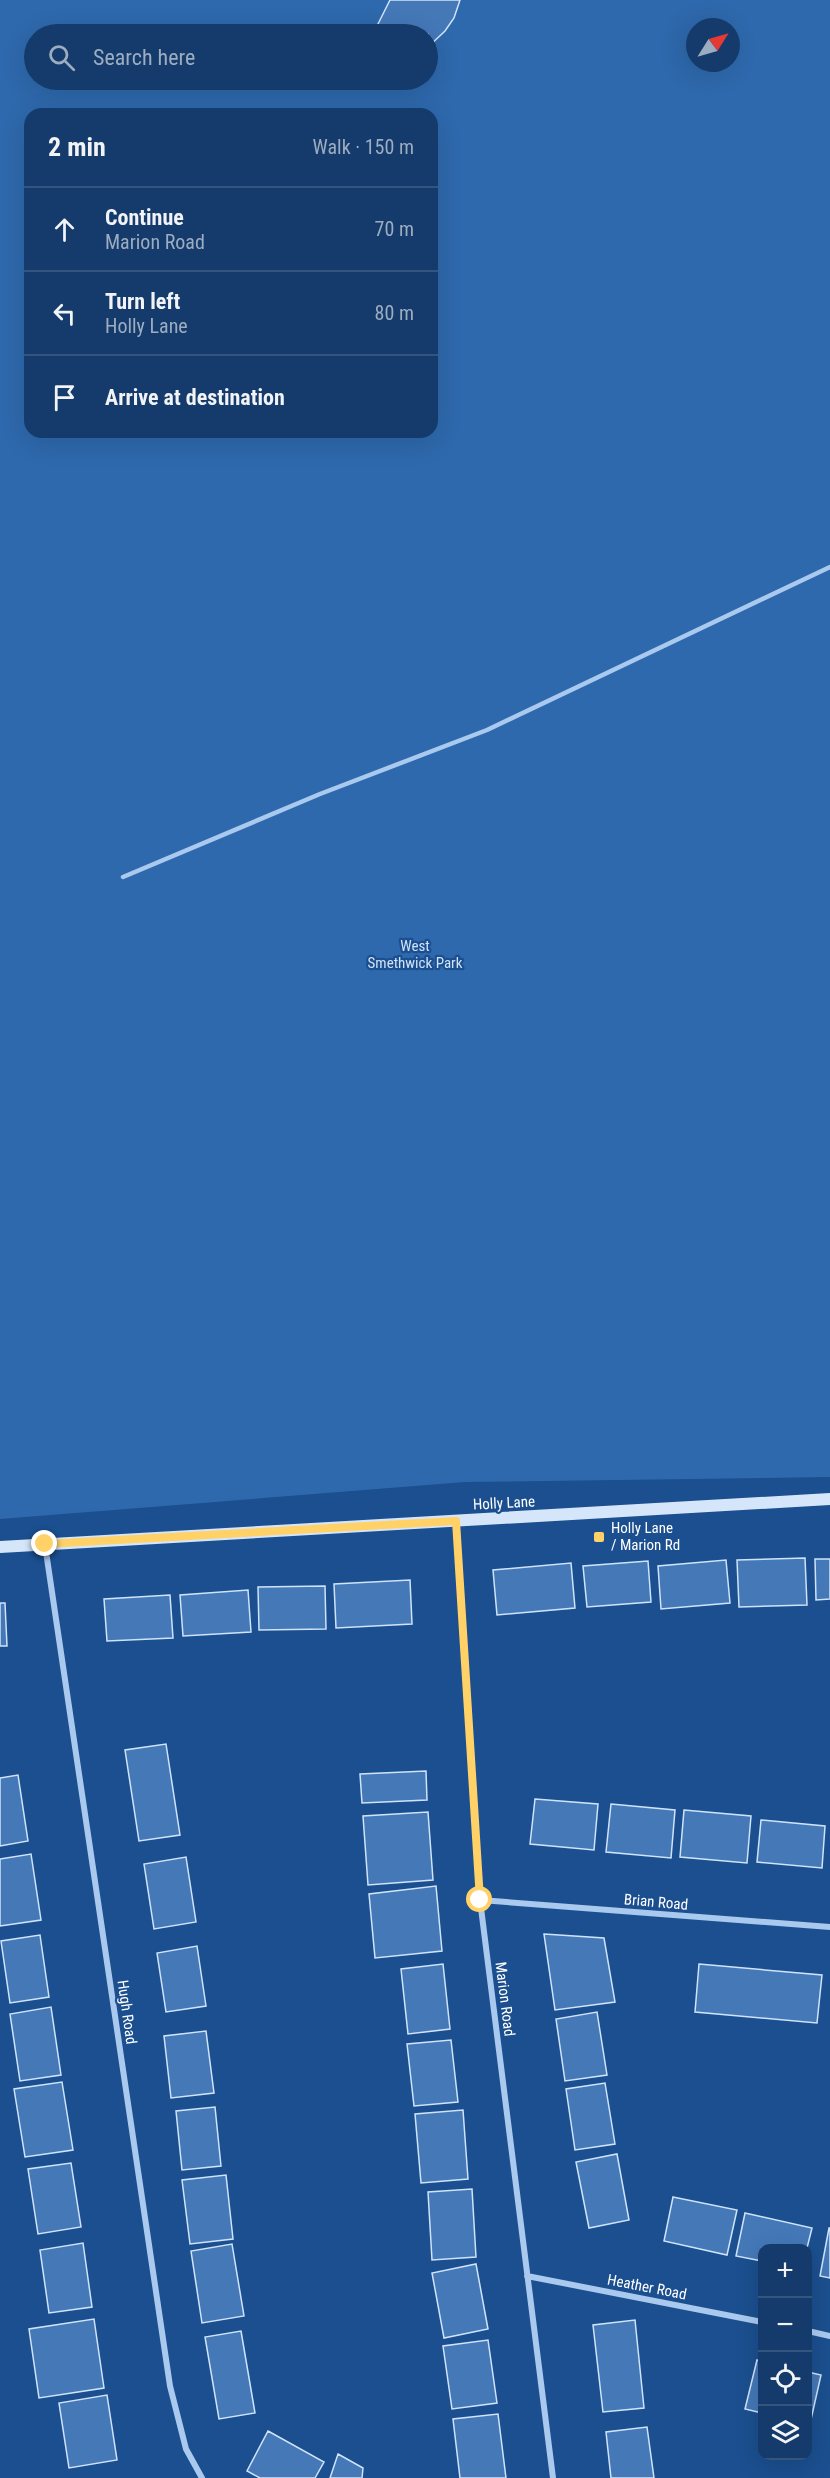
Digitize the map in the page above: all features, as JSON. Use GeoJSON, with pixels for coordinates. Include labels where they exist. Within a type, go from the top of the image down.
{"type":"FeatureCollection","features":[{"type":"Feature","properties":{"kind":"street","name":"Holly Lane"},"geometry":{"type":"LineString","coordinates":[[0,1548],[830,1500]]}},
{"type":"Feature","properties":{"kind":"street","name":"Marion Road"},"geometry":{"type":"LineString","coordinates":[[456,1521],[480,1900],[553,2478]]}},
{"type":"Feature","properties":{"kind":"street","name":"Hugh Road"},"geometry":{"type":"LineString","coordinates":[[45,1544],[170,2386],[186,2449],[202,2478]]}},
{"type":"Feature","properties":{"kind":"street","name":"Brian Road"},"geometry":{"type":"LineString","coordinates":[[480,1900],[830,1927]]}},
{"type":"Feature","properties":{"kind":"street","name":"Heather Road"},"geometry":{"type":"LineString","coordinates":[[527,2276],[758,2321]]}},
{"type":"Feature","properties":{"kind":"street"},"geometry":{"type":"LineString","coordinates":[[812,2332],[830,2336]]}},
{"type":"Feature","properties":{"kind":"lane"},"geometry":{"type":"LineString","coordinates":[[123,877],[320,794],[487,730],[830,567]]}},
{"type":"Feature","properties":{"kind":"green space","name":"West Smethwick Park"},"geometry":{"type":"Polygon","coordinates":[[[0,0],[830,0],[830,1477],[465,1482],[0,1519],[0,0]]]}},
{"type":"Feature","properties":{"kind":"building"},"geometry":{"type":"Polygon","coordinates":[[[390,0],[460,0],[454,18],[438,38],[438,24],[378,24],[390,0]]]}},
{"type":"Feature","properties":{"kind":"building"},"geometry":{"type":"Polygon","coordinates":[[[805,1558],[807,1605],[739,1607],[737,1560],[805,1558]]]}},
{"type":"Feature","properties":{"kind":"building"},"geometry":{"type":"Polygon","coordinates":[[[815,1559],[830,1559],[830,1599],[816,1600],[815,1559]]]}},
{"type":"Feature","properties":{"kind":"building"},"geometry":{"type":"Polygon","coordinates":[[[726,1560],[730,1603],[661,1609],[658,1566],[726,1560]]]}},
{"type":"Feature","properties":{"kind":"building"},"geometry":{"type":"Polygon","coordinates":[[[648,1561],[651,1602],[587,1607],[583,1566],[648,1561]]]}},
{"type":"Feature","properties":{"kind":"building"},"geometry":{"type":"Polygon","coordinates":[[[571,1563],[575,1608],[497,1615],[493,1570],[571,1563]]]}},
{"type":"Feature","properties":{"kind":"building"},"geometry":{"type":"Polygon","coordinates":[[[410,1580],[412,1624],[336,1628],[334,1584],[410,1580]]]}},
{"type":"Feature","properties":{"kind":"building"},"geometry":{"type":"Polygon","coordinates":[[[325,1586],[326,1629],[259,1630],[258,1587],[325,1586]]]}},
{"type":"Feature","properties":{"kind":"building"},"geometry":{"type":"Polygon","coordinates":[[[248,1590],[251,1632],[183,1636],[180,1595],[248,1590]]]}},
{"type":"Feature","properties":{"kind":"building"},"geometry":{"type":"Polygon","coordinates":[[[170,1595],[173,1638],[107,1641],[104,1599],[170,1595]]]}},
{"type":"Feature","properties":{"kind":"building"},"geometry":{"type":"Polygon","coordinates":[[[0,1603],[5,1603],[7,1646],[0,1646],[0,1603]]]}},
{"type":"Feature","properties":{"kind":"building"},"geometry":{"type":"Polygon","coordinates":[[[166,1744],[180,1835],[139,1841],[125,1750],[166,1744]]]}},
{"type":"Feature","properties":{"kind":"building"},"geometry":{"type":"Polygon","coordinates":[[[426,1771],[427,1800],[362,1803],[360,1774],[426,1771]]]}},
{"type":"Feature","properties":{"kind":"building"},"geometry":{"type":"Polygon","coordinates":[[[18,1775],[28,1841],[0,1846],[0,1778],[18,1775]]]}},
{"type":"Feature","properties":{"kind":"building"},"geometry":{"type":"Polygon","coordinates":[[[535,1799],[598,1804],[594,1850],[530,1844],[535,1799]]]}},
{"type":"Feature","properties":{"kind":"building"},"geometry":{"type":"Polygon","coordinates":[[[611,1804],[675,1810],[671,1858],[606,1852],[611,1804]]]}},
{"type":"Feature","properties":{"kind":"building"},"geometry":{"type":"Polygon","coordinates":[[[684,1810],[751,1816],[747,1863],[680,1857],[684,1810]]]}},
{"type":"Feature","properties":{"kind":"building"},"geometry":{"type":"Polygon","coordinates":[[[428,1812],[433,1880],[368,1885],[363,1816],[428,1812]]]}},
{"type":"Feature","properties":{"kind":"building"},"geometry":{"type":"Polygon","coordinates":[[[761,1820],[825,1826],[822,1868],[757,1862],[761,1820]]]}},
{"type":"Feature","properties":{"kind":"building"},"geometry":{"type":"Polygon","coordinates":[[[31,1854],[41,1920],[0,1926],[0,1859],[31,1854]]]}},
{"type":"Feature","properties":{"kind":"building"},"geometry":{"type":"Polygon","coordinates":[[[186,1857],[196,1922],[154,1929],[144,1864],[186,1857]]]}},
{"type":"Feature","properties":{"kind":"building"},"geometry":{"type":"Polygon","coordinates":[[[436,1886],[442,1951],[375,1958],[369,1894],[436,1886]]]}},
{"type":"Feature","properties":{"kind":"building"},"geometry":{"type":"Polygon","coordinates":[[[544,1934],[604,1938],[615,2002],[555,2010],[544,1934]]]}},
{"type":"Feature","properties":{"kind":"building"},"geometry":{"type":"Polygon","coordinates":[[[40,1935],[49,1997],[10,2003],[1,1941],[40,1935]]]}},
{"type":"Feature","properties":{"kind":"building"},"geometry":{"type":"Polygon","coordinates":[[[197,1946],[206,2006],[166,2012],[157,1953],[197,1946]]]}},
{"type":"Feature","properties":{"kind":"building"},"geometry":{"type":"Polygon","coordinates":[[[443,1964],[450,2029],[408,2034],[401,1969],[443,1964]]]}},
{"type":"Feature","properties":{"kind":"building"},"geometry":{"type":"Polygon","coordinates":[[[699,1964],[822,1975],[817,2023],[695,2012],[699,1964]]]}},
{"type":"Feature","properties":{"kind":"building"},"geometry":{"type":"Polygon","coordinates":[[[51,2007],[61,2075],[20,2081],[10,2014],[51,2007]]]}},
{"type":"Feature","properties":{"kind":"building"},"geometry":{"type":"Polygon","coordinates":[[[597,2012],[607,2075],[565,2081],[556,2019],[597,2012]]]}},
{"type":"Feature","properties":{"kind":"building"},"geometry":{"type":"Polygon","coordinates":[[[206,2031],[214,2093],[171,2098],[164,2036],[206,2031]]]}},
{"type":"Feature","properties":{"kind":"building"},"geometry":{"type":"Polygon","coordinates":[[[451,2040],[458,2102],[414,2106],[407,2044],[451,2040]]]}},
{"type":"Feature","properties":{"kind":"building"},"geometry":{"type":"Polygon","coordinates":[[[62,2082],[73,2150],[25,2157],[14,2089],[62,2082]]]}},
{"type":"Feature","properties":{"kind":"building"},"geometry":{"type":"Polygon","coordinates":[[[605,2083],[615,2144],[575,2150],[566,2089],[605,2083]]]}},
{"type":"Feature","properties":{"kind":"building"},"geometry":{"type":"Polygon","coordinates":[[[215,2107],[221,2166],[182,2170],[176,2111],[215,2107]]]}},
{"type":"Feature","properties":{"kind":"building"},"geometry":{"type":"Polygon","coordinates":[[[463,2110],[468,2179],[421,2183],[415,2114],[463,2110]]]}},
{"type":"Feature","properties":{"kind":"building"},"geometry":{"type":"Polygon","coordinates":[[[617,2154],[629,2220],[589,2228],[576,2162],[617,2154]]]}},
{"type":"Feature","properties":{"kind":"building"},"geometry":{"type":"Polygon","coordinates":[[[71,2163],[81,2227],[38,2234],[28,2169],[71,2163]]]}},
{"type":"Feature","properties":{"kind":"building"},"geometry":{"type":"Polygon","coordinates":[[[226,2175],[233,2239],[190,2244],[182,2180],[226,2175]]]}},
{"type":"Feature","properties":{"kind":"building"},"geometry":{"type":"Polygon","coordinates":[[[472,2189],[476,2257],[432,2260],[428,2192],[472,2189]]]}},
{"type":"Feature","properties":{"kind":"building"},"geometry":{"type":"Polygon","coordinates":[[[673,2197],[737,2210],[727,2255],[664,2241],[673,2197]]]}},
{"type":"Feature","properties":{"kind":"building"},"geometry":{"type":"Polygon","coordinates":[[[745,2213],[812,2228],[808,2244],[758,2244],[758,2260],[736,2256],[745,2213]]]}},
{"type":"Feature","properties":{"kind":"building"},"geometry":{"type":"Polygon","coordinates":[[[830,2228],[830,2278],[820,2276],[830,2228]]]}},
{"type":"Feature","properties":{"kind":"building"},"geometry":{"type":"Polygon","coordinates":[[[83,2243],[92,2307],[49,2313],[40,2250],[83,2243]]]}},
{"type":"Feature","properties":{"kind":"building"},"geometry":{"type":"Polygon","coordinates":[[[232,2244],[244,2316],[202,2323],[191,2251],[232,2244]]]}},
{"type":"Feature","properties":{"kind":"building"},"geometry":{"type":"Polygon","coordinates":[[[476,2264],[488,2329],[444,2338],[432,2273],[476,2264]]]}},
{"type":"Feature","properties":{"kind":"building"},"geometry":{"type":"Polygon","coordinates":[[[94,2319],[104,2388],[39,2398],[29,2329],[94,2319]]]}},
{"type":"Feature","properties":{"kind":"building"},"geometry":{"type":"Polygon","coordinates":[[[635,2320],[644,2408],[603,2412],[593,2325],[635,2320]]]}},
{"type":"Feature","properties":{"kind":"building"},"geometry":{"type":"Polygon","coordinates":[[[241,2331],[255,2413],[219,2419],[205,2337],[241,2331]]]}},
{"type":"Feature","properties":{"kind":"building"},"geometry":{"type":"Polygon","coordinates":[[[488,2340],[497,2403],[452,2409],[443,2346],[488,2340]]]}},
{"type":"Feature","properties":{"kind":"building"},"geometry":{"type":"Polygon","coordinates":[[[757,2360],[758,2360],[758,2412],[745,2409],[757,2360]]]}},
{"type":"Feature","properties":{"kind":"building"},"geometry":{"type":"Polygon","coordinates":[[[812,2373],[821,2375],[812,2415],[812,2373]]]}},
{"type":"Feature","properties":{"kind":"building"},"geometry":{"type":"Polygon","coordinates":[[[107,2395],[117,2460],[69,2468],[59,2403],[107,2395]]]}},
{"type":"Feature","properties":{"kind":"building"},"geometry":{"type":"Polygon","coordinates":[[[498,2414],[506,2478],[460,2478],[453,2419],[498,2414]]]}},
{"type":"Feature","properties":{"kind":"building"},"geometry":{"type":"Polygon","coordinates":[[[647,2427],[654,2478],[611,2478],[606,2432],[647,2427]]]}},
{"type":"Feature","properties":{"kind":"building"},"geometry":{"type":"Polygon","coordinates":[[[268,2431],[324,2462],[315,2478],[260,2478],[247,2471],[268,2431]]]}},
{"type":"Feature","properties":{"kind":"building"},"geometry":{"type":"Polygon","coordinates":[[[338,2454],[363,2468],[362,2478],[330,2478],[338,2454]]]}},
{"type":"Feature","properties":{"kind":"place","name":"Holly Lane / Marion Rd"},"geometry":{"type":"Point","coordinates":[599,1537]}},
{"type":"Feature","properties":{"kind":"route"},"geometry":{"type":"LineString","coordinates":[[45,1544],[456,1521],[480,1900]]}}]}
